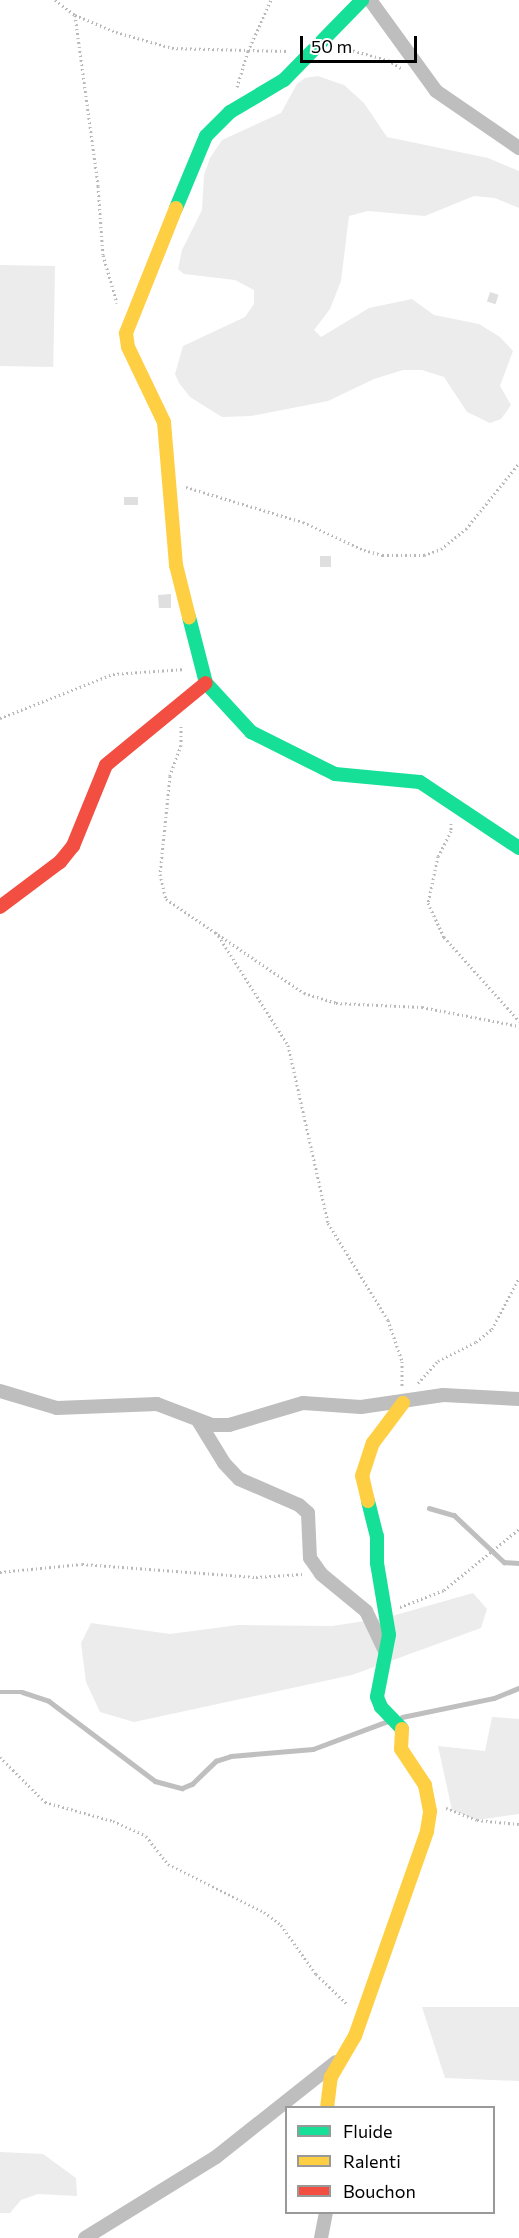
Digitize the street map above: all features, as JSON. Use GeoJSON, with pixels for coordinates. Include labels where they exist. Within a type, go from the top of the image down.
{"type":"FeatureCollection","features":[{"type":"Feature","properties":{"kind":"street"},"geometry":{"type":"LineString","coordinates":[[362,0],[284,80],[230,112],[206,136],[126,333],[128,347],[164,422],[176,565],[206,683],[251,732],[336,774],[420,782],[519,848]]}},
{"type":"Feature","properties":{"kind":"street"},"geometry":{"type":"LineString","coordinates":[[370,0],[436,91],[519,148]]}},
{"type":"Feature","properties":{"kind":"street"},"geometry":{"type":"LineString","coordinates":[[0,907],[19,889],[60,862],[73,846],[106,765],[206,683]]}},
{"type":"Feature","properties":{"kind":"street"},"geometry":{"type":"LineString","coordinates":[[0,1391],[57,1408],[157,1404],[199,1422],[229,1425],[303,1403],[361,1407],[402,1403],[443,1395],[519,1399]]}},
{"type":"Feature","properties":{"kind":"street"},"geometry":{"type":"LineString","coordinates":[[85,2238],[216,2157],[336,2062],[355,2036],[399,1903],[427,1831],[430,1811],[425,1785],[401,1749],[402,1725],[381,1707],[376,1697],[389,1635],[387,1612],[377,1563],[377,1536],[362,1476],[373,1443],[402,1403]]}},
{"type":"Feature","properties":{"kind":"street"},"geometry":{"type":"LineString","coordinates":[[199,1422],[224,1464],[239,1479],[299,1505],[308,1513],[310,1558],[321,1574],[366,1611],[385,1652]]}},
{"type":"Feature","properties":{"kind":"street"},"geometry":{"type":"LineString","coordinates":[[327,2106],[336,2062]]}},
{"type":"Feature","properties":{"kind":"street"},"geometry":{"type":"LineString","coordinates":[[321,2238],[327,2214]]}},
{"type":"Feature","properties":{"kind":"path"},"geometry":{"type":"LineString","coordinates":[[55,0],[75,15],[172,48],[248,51],[343,47],[388,60],[408,72]]}},
{"type":"Feature","properties":{"kind":"path"},"geometry":{"type":"LineString","coordinates":[[230,112],[248,51],[271,0]]}},
{"type":"Feature","properties":{"kind":"path"},"geometry":{"type":"LineString","coordinates":[[75,15],[98,186],[103,255],[126,333]]}},
{"type":"Feature","properties":{"kind":"path"},"geometry":{"type":"LineString","coordinates":[[169,480],[204,495],[303,522],[364,550],[401,556],[441,549],[466,529],[519,463]]}},
{"type":"Feature","properties":{"kind":"path"},"geometry":{"type":"LineString","coordinates":[[194,634],[185,669],[181,745],[170,776],[161,887],[166,899],[286,983],[336,1003],[423,1007],[519,1026]]}},
{"type":"Feature","properties":{"kind":"path"},"geometry":{"type":"LineString","coordinates":[[0,718],[113,674],[185,669],[206,683]]}},
{"type":"Feature","properties":{"kind":"path"},"geometry":{"type":"LineString","coordinates":[[442,795],[450,814],[451,831],[438,856],[428,903],[444,938],[519,1021]]}},
{"type":"Feature","properties":{"kind":"path"},"geometry":{"type":"LineString","coordinates":[[216,932],[288,1045],[328,1223],[388,1320],[402,1361],[402,1403]]}},
{"type":"Feature","properties":{"kind":"path"},"geometry":{"type":"LineString","coordinates":[[402,1403],[438,1361],[476,1342],[492,1329],[519,1278]]}},
{"type":"Feature","properties":{"kind":"path"},"geometry":{"type":"LineString","coordinates":[[387,1612],[444,1590],[519,1529]]}},
{"type":"Feature","properties":{"kind":"path"},"geometry":{"type":"LineString","coordinates":[[0,1572],[82,1564],[256,1578],[321,1574]]}},
{"type":"Feature","properties":{"kind":"path"},"geometry":{"type":"LineString","coordinates":[[0,1757],[45,1802],[113,1821],[146,1836],[168,1864],[264,1912],[281,1925],[316,1974],[362,2015]]}},
{"type":"Feature","properties":{"kind":"path"},"geometry":{"type":"LineString","coordinates":[[444,1807],[477,1820],[519,1824]]}},
{"type":"Feature","properties":{"kind":"shaded area"},"geometry":{"type":"Polygon","coordinates":[[[318,76],[344,85],[364,103],[387,137],[488,158],[519,171],[519,208],[495,198],[474,196],[425,216],[368,211],[349,216],[341,281],[330,309],[314,330],[321,337],[369,308],[412,299],[434,315],[479,324],[500,337],[513,351],[500,386],[511,405],[501,419],[490,423],[467,412],[444,377],[422,370],[403,370],[374,379],[328,401],[251,416],[222,417],[190,397],[179,383],[175,374],[183,346],[245,317],[254,304],[254,290],[235,280],[184,274],[178,269],[182,250],[202,210],[204,175],[210,158],[222,140],[281,113],[297,84],[305,78],[318,76]]]}},
{"type":"Feature","properties":{"kind":"shaded area"},"geometry":{"type":"Polygon","coordinates":[[[0,265],[55,266],[53,367],[0,366],[0,265]]]}},
{"type":"Feature","properties":{"kind":"shaded area"},"geometry":{"type":"Polygon","coordinates":[[[473,1593],[487,1609],[481,1628],[352,1675],[134,1722],[100,1712],[86,1682],[81,1643],[91,1623],[170,1634],[238,1625],[332,1626],[385,1618],[473,1593]]]}},
{"type":"Feature","properties":{"kind":"shaded area"},"geometry":{"type":"Polygon","coordinates":[[[492,1717],[519,1719],[519,1814],[477,1820],[452,1810],[438,1746],[485,1751],[492,1717]]]}},
{"type":"Feature","properties":{"kind":"shaded area"},"geometry":{"type":"Polygon","coordinates":[[[422,2007],[519,2007],[519,2081],[445,2078],[422,2007]]]}},
{"type":"Feature","properties":{"kind":"shaded area"},"geometry":{"type":"Polygon","coordinates":[[[0,2152],[43,2154],[76,2178],[77,2196],[38,2194],[21,2200],[10,2213],[0,2213],[0,2152]]]}},
{"type":"Feature","properties":{"kind":"building"},"geometry":{"type":"Polygon","coordinates":[[[490,292],[499,295],[495,304],[487,302],[490,292]]]}},
{"type":"Feature","properties":{"kind":"building"},"geometry":{"type":"Polygon","coordinates":[[[124,497],[138,497],[138,505],[124,505],[124,497]]]}},
{"type":"Feature","properties":{"kind":"building"},"geometry":{"type":"Polygon","coordinates":[[[320,556],[331,556],[331,567],[320,567],[320,556]]]}},
{"type":"Feature","properties":{"kind":"building"},"geometry":{"type":"Polygon","coordinates":[[[171,594],[171,608],[159,608],[158,595],[171,594]]]}},
{"type":"Feature","properties":{"kind":"waterway"},"geometry":{"type":"LineString","coordinates":[[429,1508],[454,1515],[504,1562],[519,1563]]}},
{"type":"Feature","properties":{"kind":"waterway"},"geometry":{"type":"LineString","coordinates":[[402,1717],[494,1698],[519,1688]]}},
{"type":"Feature","properties":{"kind":"waterway"},"geometry":{"type":"LineString","coordinates":[[0,1692],[22,1692],[49,1701],[155,1781],[182,1788],[192,1784],[216,1761],[231,1756],[313,1749],[388,1721]]}},
{"type":"Feature","properties":{"kind":"traffic: fast"},"geometry":{"type":"LineString","coordinates":[[176,208],[206,136],[230,112],[284,80],[362,0]]}},
{"type":"Feature","properties":{"kind":"traffic: fast"},"geometry":{"type":"LineString","coordinates":[[189,617],[206,683],[251,732],[335,774],[420,782],[519,848]]}},
{"type":"Feature","properties":{"kind":"traffic: fast"},"geometry":{"type":"LineString","coordinates":[[368,1501],[377,1536],[377,1563],[389,1635],[377,1697],[381,1707],[402,1729]]}},
{"type":"Feature","properties":{"kind":"traffic: slow"},"geometry":{"type":"LineString","coordinates":[[176,208],[126,333],[128,347],[164,422],[176,565],[189,617]]}},
{"type":"Feature","properties":{"kind":"traffic: slow"},"geometry":{"type":"LineString","coordinates":[[368,1501],[362,1476],[373,1443],[403,1403]]}},
{"type":"Feature","properties":{"kind":"traffic: slow"},"geometry":{"type":"LineString","coordinates":[[327,2106],[331,2077],[355,2036],[427,1831],[430,1811],[425,1785],[401,1749],[402,1729]]}},
{"type":"Feature","properties":{"kind":"traffic: jam"},"geometry":{"type":"LineString","coordinates":[[0,907],[60,862],[73,846],[106,765],[206,683]]}}]}
